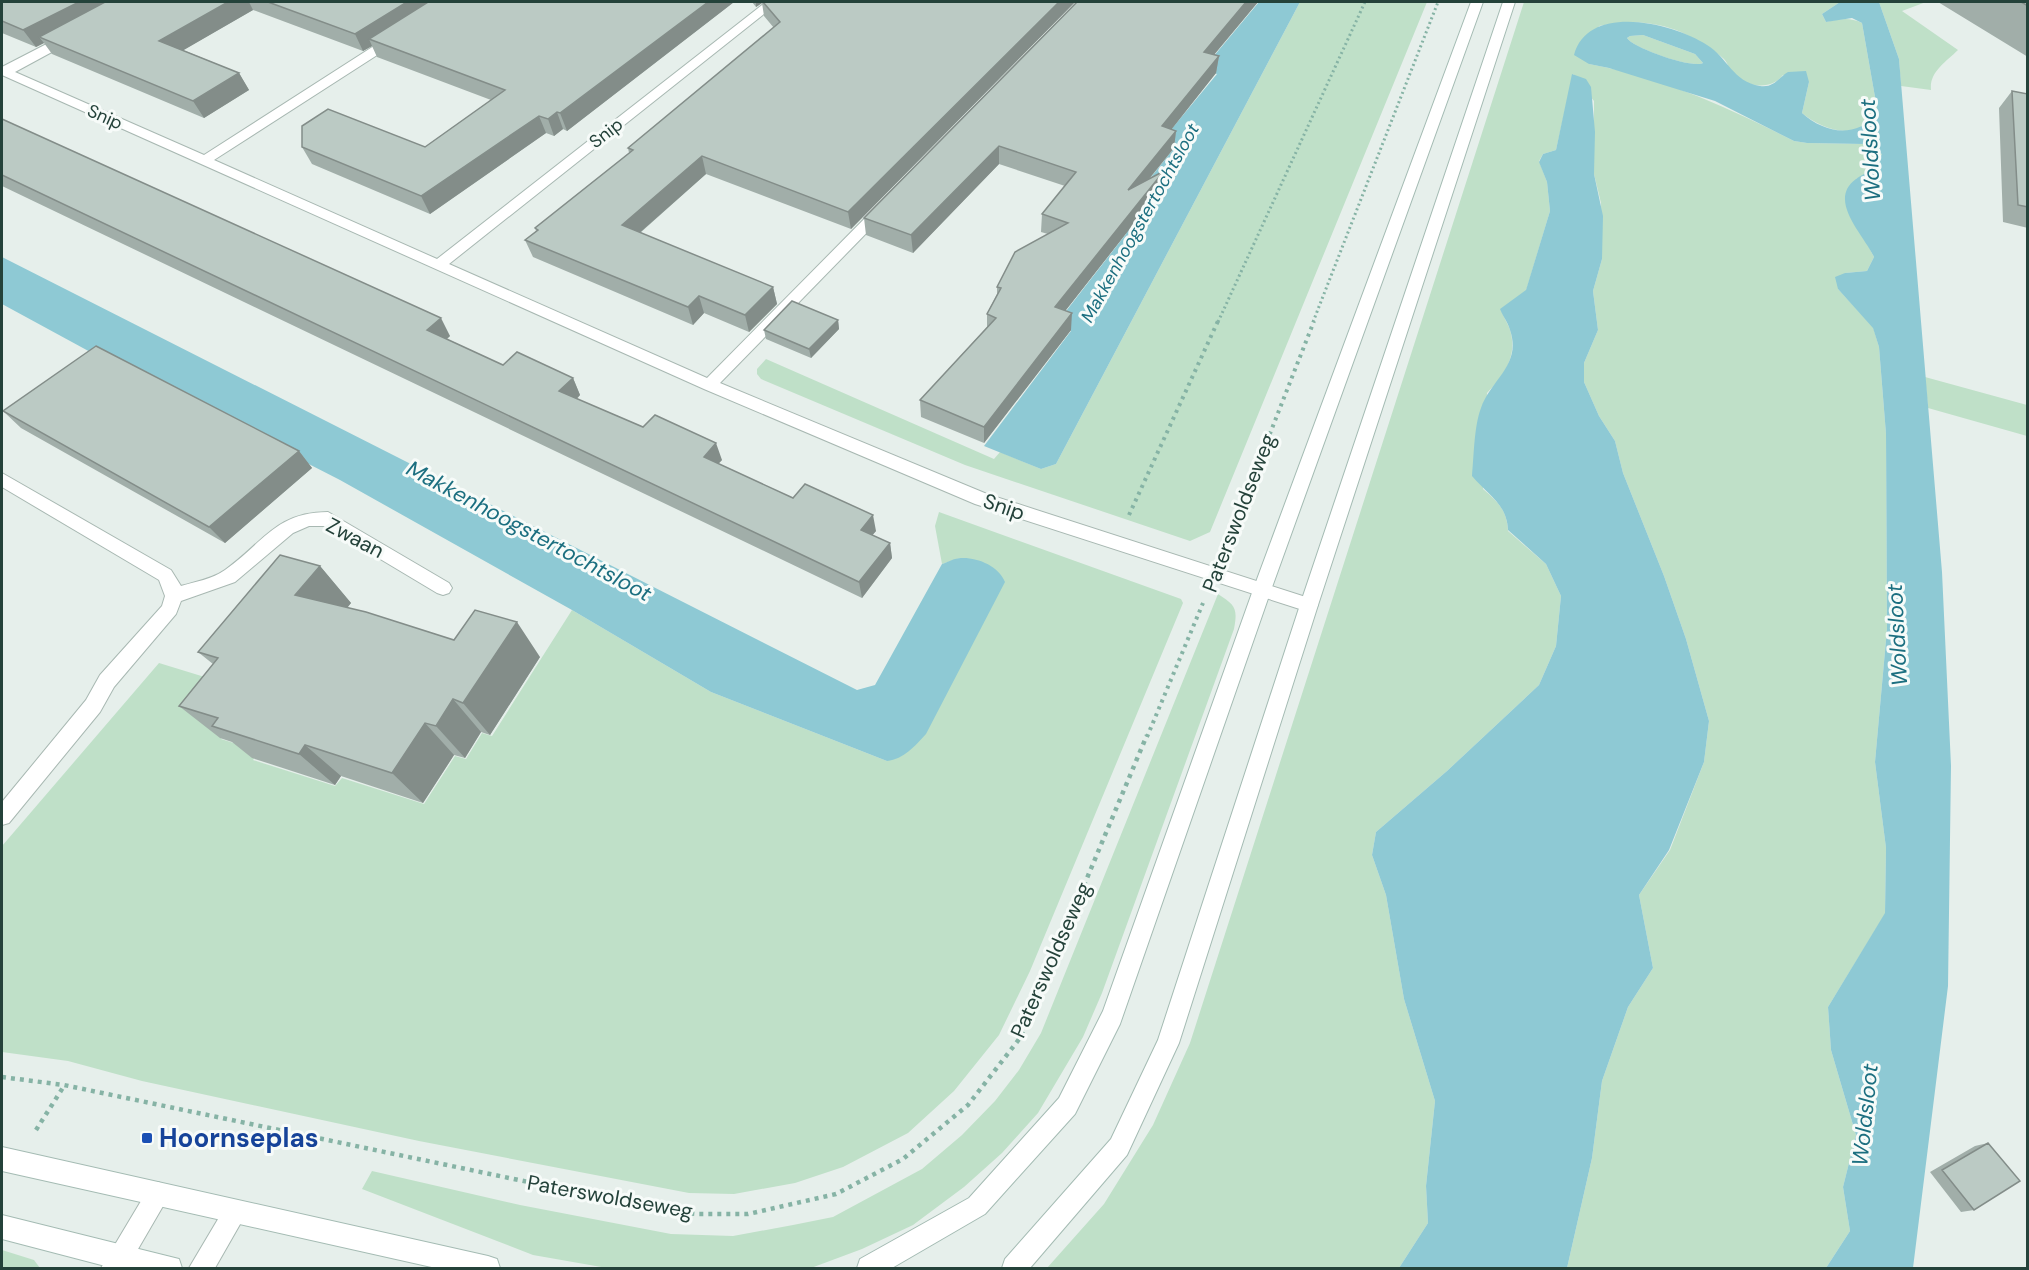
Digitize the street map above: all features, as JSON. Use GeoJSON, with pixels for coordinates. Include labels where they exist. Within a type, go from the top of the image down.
{"type":"FeatureCollection","features":[{"type":"Feature","properties":{"kind":"street","name":"Snip"},"geometry":{"type":"LineString","coordinates":[[438,265],[773,2]]}},
{"type":"Feature","properties":{"kind":"street"},"geometry":{"type":"LineString","coordinates":[[869,1269],[977,1206],[1067,1106],[1112,1016],[1262,590],[1477,2]]}},
{"type":"Feature","properties":{"kind":"street"},"geometry":{"type":"LineString","coordinates":[[1014,1269],[1119,1147],[1168,1043],[1309,605],[1509,2]]}},
{"type":"Feature","properties":{"kind":"street","name":"Snip"},"geometry":{"type":"LineString","coordinates":[[4,71],[86,29]]}},
{"type":"Feature","properties":{"kind":"street"},"geometry":{"type":"LineString","coordinates":[[204,161],[402,33]]}},
{"type":"Feature","properties":{"kind":"street","name":"Snip"},"geometry":{"type":"LineString","coordinates":[[4,71],[709,385],[981,499],[1309,605]]}},
{"type":"Feature","properties":{"kind":"street"},"geometry":{"type":"LineString","coordinates":[[709,385],[892,198]]}},
{"type":"Feature","properties":{"kind":"street"},"geometry":{"type":"LineString","coordinates":[[2,479],[165,575],[172,586],[174,596],[170,609],[107,681],[93,706],[2,816]]}},
{"type":"Feature","properties":{"kind":"street","name":"Zwaan"},"geometry":{"type":"LineString","coordinates":[[174,596],[229,576],[287,528],[307,519],[328,519],[443,588]]}},
{"type":"Feature","properties":{"kind":"street"},"geometry":{"type":"LineString","coordinates":[[2,1159],[488,1269]]}},
{"type":"Feature","properties":{"kind":"street"},"geometry":{"type":"LineString","coordinates":[[116,1263],[158,1194]]}},
{"type":"Feature","properties":{"kind":"street"},"geometry":{"type":"LineString","coordinates":[[201,1269],[235,1212]]}},
{"type":"Feature","properties":{"kind":"street"},"geometry":{"type":"LineString","coordinates":[[2,1227],[116,1263],[170,1269]]}},
{"type":"Feature","properties":{"kind":"path"},"geometry":{"type":"LineString","coordinates":[[1116,543],[1365,2]]}},
{"type":"Feature","properties":{"kind":"path","name":"Paterswoldseweg"},"geometry":{"type":"LineString","coordinates":[[2,1077],[64,1085],[667,1211],[697,1214],[748,1214],[836,1194],[903,1159],[968,1105],[1020,1038],[1215,574],[1438,2]]}},
{"type":"Feature","properties":{"kind":"green space"},"geometry":{"type":"Polygon","coordinates":[[[1300,2],[1427,2],[1210,532],[1190,541],[965,465],[761,379],[757,374],[757,369],[766,359],[994,459],[1000,452],[1041,469],[1056,464],[1300,2]]]}},
{"type":"Feature","properties":{"kind":"green space"},"geometry":{"type":"Polygon","coordinates":[[[1524,2],[1840,2],[1822,14],[1826,22],[1844,19],[1862,23],[1878,114],[1866,126],[1856,130],[1831,129],[1802,113],[1809,82],[1783,75],[1766,85],[1759,86],[1745,82],[1734,75],[1725,61],[1715,52],[1687,35],[1667,27],[1638,22],[1599,26],[1589,64],[1669,85],[1745,117],[1794,141],[1863,144],[1882,154],[1874,170],[1856,179],[1862,234],[1874,257],[1867,271],[1845,273],[1838,289],[1873,327],[1879,347],[1886,434],[1887,629],[1875,762],[1886,848],[1885,914],[1828,1007],[1831,1050],[1856,1135],[1843,1187],[1850,1231],[1826,1268],[1567,1268],[1592,1158],[1602,1081],[1628,1007],[1653,968],[1639,895],[1670,850],[1704,762],[1709,721],[1686,639],[1623,473],[1615,441],[1599,416],[1584,382],[1584,363],[1598,330],[1593,291],[1602,259],[1601,203],[1594,174],[1594,101],[1573,74],[1556,150],[1543,154],[1539,161],[1547,182],[1550,211],[1526,291],[1501,309],[1510,330],[1512,348],[1508,365],[1499,380],[1487,393],[1483,489],[1501,507],[1506,517],[1508,531],[1546,564],[1561,596],[1556,646],[1539,685],[1447,771],[1376,832],[1372,855],[1386,895],[1404,999],[1435,1101],[1426,1186],[1428,1223],[1399,1268],[1047,1268],[1104,1204],[1153,1125],[1190,1043],[1524,2]]]}},
{"type":"Feature","properties":{"kind":"green space"},"geometry":{"type":"Polygon","coordinates":[[[1879,2],[1926,2],[1902,11],[1958,50],[1936,73],[1931,90],[1901,86],[1899,59],[1879,2]]]}},
{"type":"Feature","properties":{"kind":"green space"},"geometry":{"type":"Polygon","coordinates":[[[1643,35],[1695,54],[1703,63],[1687,63],[1663,56],[1640,47],[1627,38],[1643,35]]]}},
{"type":"Feature","properties":{"kind":"green space"},"geometry":{"type":"Polygon","coordinates":[[[1925,377],[2027,405],[2027,436],[1928,408],[1925,377]]]}},
{"type":"Feature","properties":{"kind":"green space"},"geometry":{"type":"Polygon","coordinates":[[[939,512],[1181,599],[1183,603],[1030,971],[999,1035],[954,1091],[908,1133],[843,1167],[795,1183],[734,1194],[689,1193],[419,1141],[142,1081],[68,1061],[2,1052],[2,846],[159,663],[257,693],[221,739],[259,751],[253,760],[335,786],[342,778],[424,804],[455,756],[466,759],[482,733],[492,736],[572,610],[711,692],[887,761],[960,558],[942,564],[935,526],[939,512]]]}},
{"type":"Feature","properties":{"kind":"green space"},"geometry":{"type":"Polygon","coordinates":[[[1218,594],[1234,608],[1236,616],[1234,629],[1102,993],[1083,1037],[1038,1113],[1002,1153],[964,1187],[913,1225],[862,1249],[811,1268],[607,1268],[533,1255],[362,1189],[372,1171],[520,1205],[671,1234],[733,1236],[833,1217],[922,1169],[962,1135],[995,1101],[1019,1070],[1041,1033],[1218,594]]]}},
{"type":"Feature","properties":{"kind":"green space"},"geometry":{"type":"Polygon","coordinates":[[[2,1250],[34,1260],[40,1268],[2,1268],[2,1250]]]}},
{"type":"Feature","properties":{"kind":"water","name":"Makkenhoogstertochtsloot"},"geometry":{"type":"Polygon","coordinates":[[[1259,2],[1300,2],[1056,464],[1041,469],[984,446],[1071,331],[1056,324],[1126,234],[1111,228],[1174,148],[1160,143],[1217,74],[1203,69],[1259,2]]]}},
{"type":"Feature","properties":{"kind":"water","name":"Woldsloot"},"geometry":{"type":"Polygon","coordinates":[[[1840,2],[1879,2],[1899,59],[1942,572],[1951,766],[1948,986],[1913,1268],[1826,1268],[1850,1231],[1843,1187],[1856,1135],[1831,1050],[1828,1007],[1885,913],[1886,848],[1875,762],[1887,629],[1886,434],[1879,347],[1873,328],[1838,289],[1835,277],[1845,273],[1867,271],[1874,257],[1850,217],[1845,197],[1848,187],[1872,169],[1882,154],[1863,144],[1794,141],[1715,101],[1589,64],[1574,55],[1582,38],[1596,28],[1614,23],[1633,22],[1674,30],[1707,45],[1737,75],[1751,84],[1769,86],[1788,72],[1806,71],[1809,82],[1802,113],[1831,129],[1850,130],[1869,122],[1878,114],[1862,23],[1852,18],[1826,22],[1822,14],[1840,2]],[[1643,35],[1627,38],[1640,47],[1664,56],[1688,63],[1703,63],[1695,54],[1643,35]]]}},
{"type":"Feature","properties":{"kind":"water"},"geometry":{"type":"Polygon","coordinates":[[[1572,74],[1586,79],[1591,87],[1595,132],[1594,174],[1603,216],[1602,259],[1593,291],[1598,330],[1584,363],[1584,382],[1599,416],[1615,441],[1623,473],[1686,639],[1709,721],[1704,762],[1669,850],[1639,895],[1653,968],[1628,1007],[1602,1081],[1592,1158],[1567,1268],[1399,1268],[1428,1223],[1426,1186],[1435,1101],[1404,999],[1386,895],[1372,855],[1376,832],[1447,771],[1539,685],[1556,646],[1561,596],[1546,564],[1508,530],[1504,513],[1496,500],[1472,476],[1476,432],[1481,408],[1504,371],[1512,353],[1513,342],[1510,330],[1500,309],[1526,290],[1550,211],[1547,182],[1539,162],[1543,154],[1556,150],[1572,74]]]}},
{"type":"Feature","properties":{"kind":"water","name":"Makkenhoogstertochtsloot"},"geometry":{"type":"Polygon","coordinates":[[[2,257],[857,690],[875,685],[942,564],[959,558],[980,561],[998,571],[1005,582],[926,734],[904,755],[887,761],[711,692],[572,610],[340,480],[105,360],[2,304],[2,257]]]}},
{"type":"Feature","properties":{"kind":"building"},"geometry":{"type":"Polygon","coordinates":[[[2,2],[79,2],[23,30],[2,21],[2,2]]]}},
{"type":"Feature","properties":{"kind":"building"},"geometry":{"type":"Polygon","coordinates":[[[105,2],[228,2],[159,41],[239,73],[193,101],[39,37],[105,2]]]}},
{"type":"Feature","properties":{"kind":"building"},"geometry":{"type":"Polygon","coordinates":[[[268,2],[407,2],[355,34],[268,2]]]}},
{"type":"Feature","properties":{"kind":"building"},"geometry":{"type":"Polygon","coordinates":[[[428,2],[708,2],[560,113],[557,112],[548,119],[539,116],[421,196],[302,147],[302,126],[328,109],[425,147],[505,90],[369,39],[428,2]]]}},
{"type":"Feature","properties":{"kind":"building"},"geometry":{"type":"Polygon","coordinates":[[[763,2],[1059,2],[848,212],[702,156],[622,225],[773,287],[745,315],[699,296],[688,307],[525,240],[538,230],[535,228],[633,150],[628,148],[780,22],[763,2]]]}},
{"type":"Feature","properties":{"kind":"building"},"geometry":{"type":"Polygon","coordinates":[[[1077,2],[1246,2],[1204,52],[1219,56],[1162,126],[1176,131],[1128,190],[1164,171],[1055,307],[1072,313],[984,427],[920,400],[996,318],[987,314],[1001,288],[997,287],[1015,252],[1068,223],[1042,214],[1076,172],[999,146],[911,235],[864,218],[1077,2]]]}},
{"type":"Feature","properties":{"kind":"building"},"geometry":{"type":"Polygon","coordinates":[[[2012,91],[2028,94],[2028,207],[2018,205],[2012,91]]]}},
{"type":"Feature","properties":{"kind":"building"},"geometry":{"type":"Polygon","coordinates":[[[2,119],[441,318],[427,330],[503,365],[517,352],[573,378],[559,391],[643,427],[655,415],[716,443],[704,457],[793,498],[805,484],[873,515],[861,530],[890,543],[859,582],[2,175],[2,119]]]}},
{"type":"Feature","properties":{"kind":"building"},"geometry":{"type":"Polygon","coordinates":[[[792,301],[838,320],[809,349],[764,330],[792,301]]]}},
{"type":"Feature","properties":{"kind":"building"},"geometry":{"type":"Polygon","coordinates":[[[96,346],[299,451],[209,527],[3,411],[96,346]]]}},
{"type":"Feature","properties":{"kind":"building"},"geometry":{"type":"Polygon","coordinates":[[[280,555],[320,566],[295,595],[366,612],[454,640],[475,610],[517,622],[463,703],[453,699],[436,726],[425,723],[392,773],[305,745],[299,754],[212,726],[218,718],[179,706],[218,658],[198,652],[280,555]]]}},
{"type":"Feature","properties":{"kind":"building"},"geometry":{"type":"Polygon","coordinates":[[[1988,1143],[2020,1181],[1974,1210],[1942,1170],[1988,1143]]]}},
{"type":"Feature","properties":{"kind":"place","name":"Hoornseplas"},"geometry":{"type":"Point","coordinates":[147,1138]}}]}
